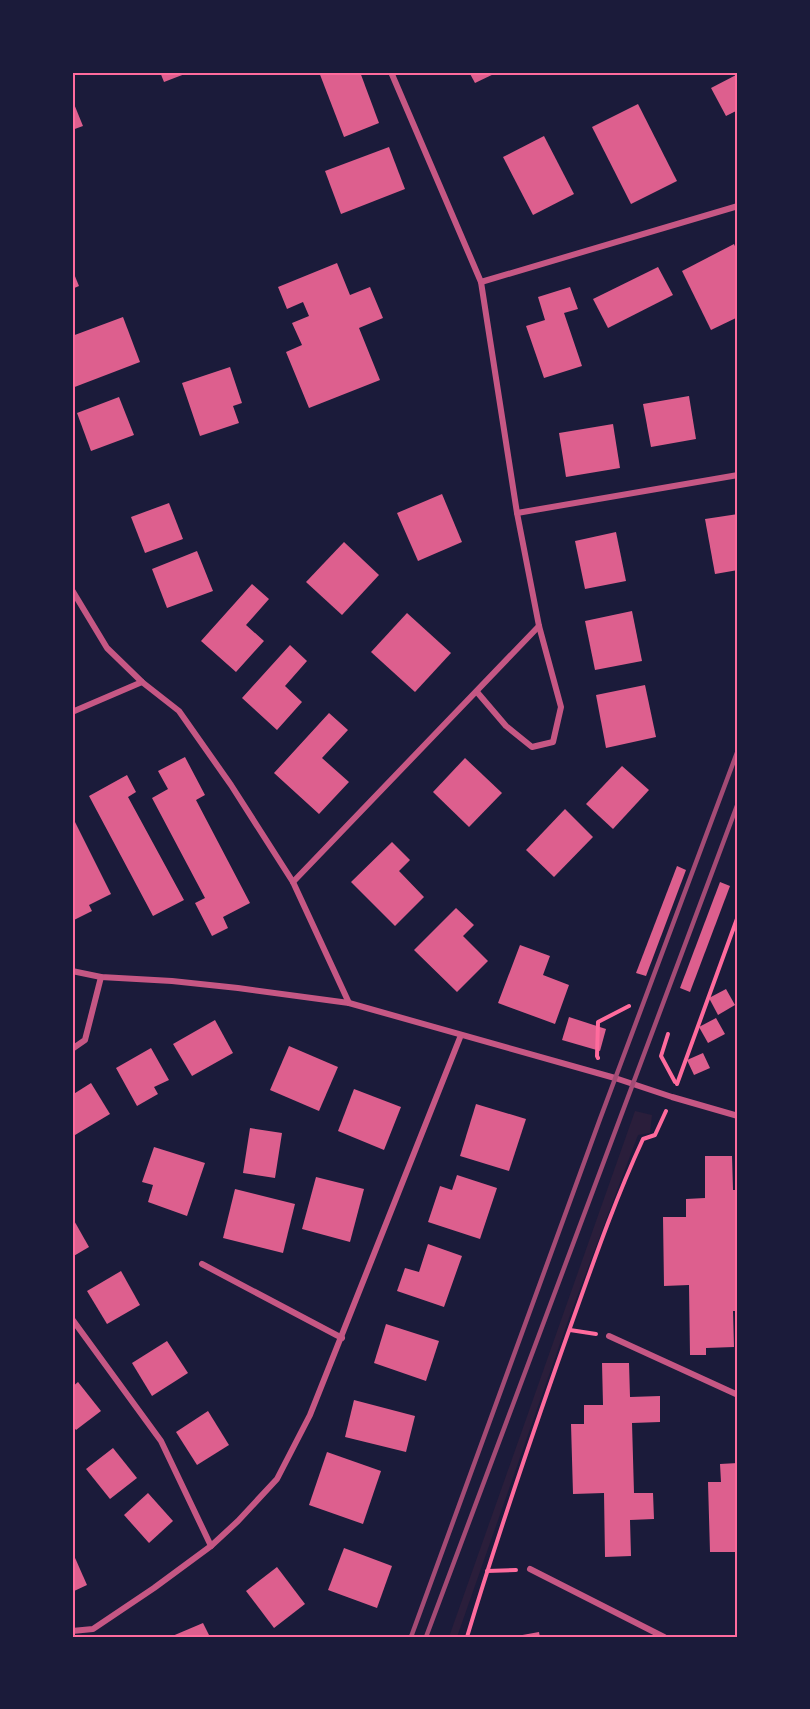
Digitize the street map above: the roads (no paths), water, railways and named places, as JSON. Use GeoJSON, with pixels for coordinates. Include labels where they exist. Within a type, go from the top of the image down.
{"type":"FeatureCollection","features":[{"type":"Feature","properties":{"kind":"street"},"geometry":{"type":"LineString","coordinates":[[391,72],[481,282],[518,513],[539,626],[561,707],[553,742],[532,747],[506,726],[477,692]]}},
{"type":"Feature","properties":{"kind":"street"},"geometry":{"type":"LineString","coordinates":[[481,282],[738,206]]}},
{"type":"Feature","properties":{"kind":"street"},"geometry":{"type":"LineString","coordinates":[[518,513],[738,475]]}},
{"type":"Feature","properties":{"kind":"street"},"geometry":{"type":"LineString","coordinates":[[72,590],[107,648],[142,682],[179,711],[231,785],[293,882],[349,1003]]}},
{"type":"Feature","properties":{"kind":"street"},"geometry":{"type":"LineString","coordinates":[[293,882],[539,626]]}},
{"type":"Feature","properties":{"kind":"street"},"geometry":{"type":"LineString","coordinates":[[72,712],[142,682]]}},
{"type":"Feature","properties":{"kind":"street"},"geometry":{"type":"LineString","coordinates":[[72,971],[101,977],[227,987],[349,1003],[615,1078],[738,1116]]}},
{"type":"Feature","properties":{"kind":"street"},"geometry":{"type":"LineString","coordinates":[[72,1049],[85,1040],[101,977]]}},
{"type":"Feature","properties":{"kind":"street"},"geometry":{"type":"LineString","coordinates":[[72,1630],[93,1629],[154,1588],[211,1546],[277,1479],[310,1415],[342,1338],[461,1035]]}},
{"type":"Feature","properties":{"kind":"street"},"geometry":{"type":"LineString","coordinates":[[202,1264],[342,1338]]}},
{"type":"Feature","properties":{"kind":"street"},"geometry":{"type":"LineString","coordinates":[[72,1319],[161,1441],[211,1546]]}},
{"type":"Feature","properties":{"kind":"street"},"geometry":{"type":"LineString","coordinates":[[609,1336],[738,1395]]}},
{"type":"Feature","properties":{"kind":"street"},"geometry":{"type":"LineString","coordinates":[[530,1569],[664,1637]]}},
{"type":"Feature","properties":{"kind":"street"},"geometry":{"type":"LineString","coordinates":[[93,1629],[95,1637]]}},
{"type":"Feature","properties":{"kind":"railway"},"geometry":{"type":"LineString","coordinates":[[411,1637],[600,1119],[738,750]]}},
{"type":"Feature","properties":{"kind":"railway"},"geometry":{"type":"LineString","coordinates":[[426,1637],[738,803]]}}]}
